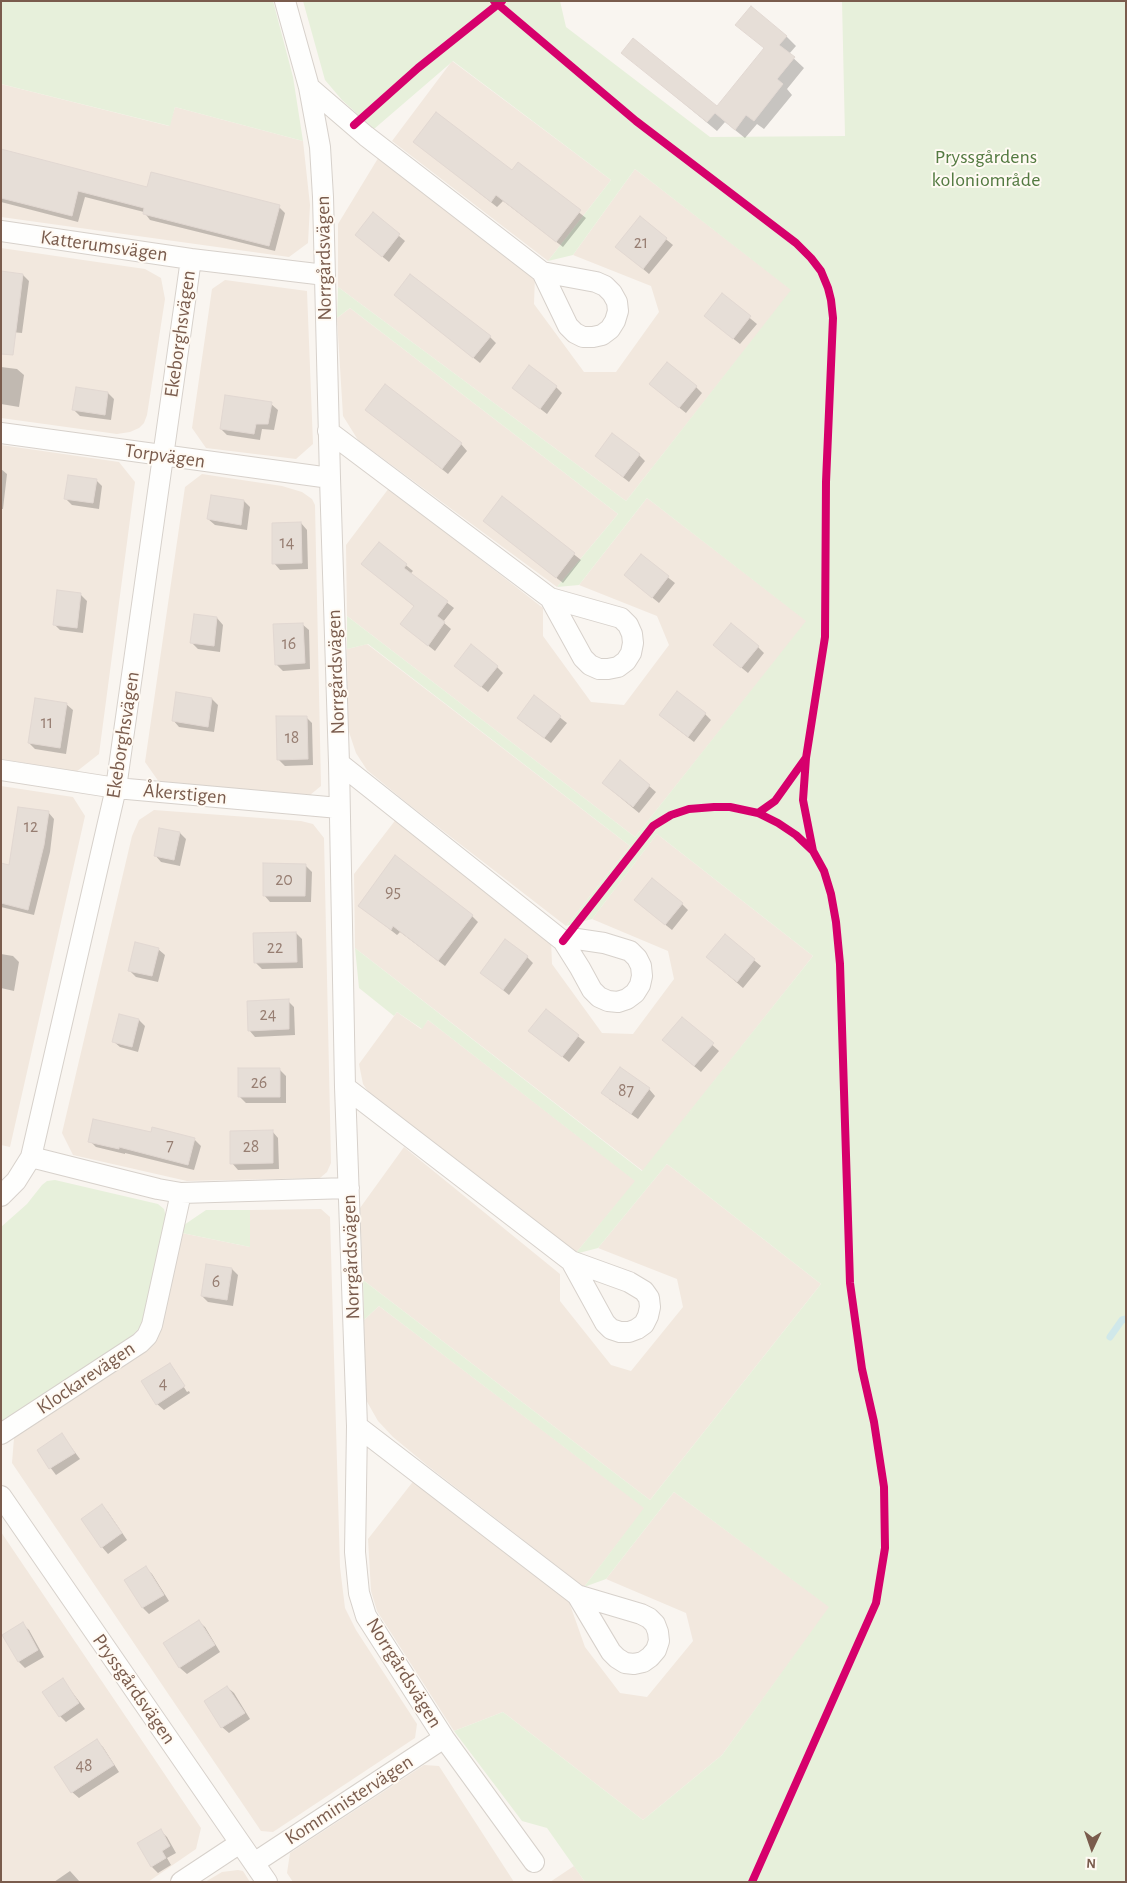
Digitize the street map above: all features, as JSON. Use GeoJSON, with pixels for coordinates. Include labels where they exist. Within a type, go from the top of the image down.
{"type":"FeatureCollection","features":[{"type":"Feature","properties":{"kind":"street","name":"Norrgårdsvägen"},"geometry":{"type":"LineString","coordinates":[[285,1],[309,87],[320,147],[339,763],[345,1087],[357,1426],[355,1552],[359,1593],[366,1616],[444,1738],[534,1862]]}},
{"type":"Feature","properties":{"kind":"street"},"geometry":{"type":"LineString","coordinates":[[309,87],[366,136],[542,272]]}},
{"type":"Feature","properties":{"kind":"street","name":"Katterumsvägen"},"geometry":{"type":"LineString","coordinates":[[1,231],[191,259],[325,275]]}},
{"type":"Feature","properties":{"kind":"street","name":"Ekeborghsvägen"},"geometry":{"type":"LineString","coordinates":[[1,1196],[16,1181],[31,1157],[116,788],[191,259]]}},
{"type":"Feature","properties":{"kind":"street"},"geometry":{"type":"LineString","coordinates":[[328,431],[550,598]]}},
{"type":"Feature","properties":{"kind":"street","name":"Torpvägen"},"geometry":{"type":"LineString","coordinates":[[1,433],[330,478]]}},
{"type":"Feature","properties":{"kind":"street","name":"Norrgårdsvägen"},"geometry":{"type":"LineString","coordinates":[[339,763],[563,941]]}},
{"type":"Feature","properties":{"kind":"street","name":"Åkerstigen"},"geometry":{"type":"LineString","coordinates":[[1,770],[116,788],[339,808]]}},
{"type":"Feature","properties":{"kind":"street"},"geometry":{"type":"LineString","coordinates":[[345,1087],[571,1261]]}},
{"type":"Feature","properties":{"kind":"street"},"geometry":{"type":"LineString","coordinates":[[31,1157],[158,1189],[182,1192],[348,1188]]}},
{"type":"Feature","properties":{"kind":"street","name":"Klockarevägen"},"geometry":{"type":"LineString","coordinates":[[1,1434],[140,1343],[147,1336],[152,1325],[182,1192]]}},
{"type":"Feature","properties":{"kind":"street"},"geometry":{"type":"LineString","coordinates":[[357,1426],[577,1595]]}},
{"type":"Feature","properties":{"kind":"street","name":"Pryssgårdsvägen"},"geometry":{"type":"LineString","coordinates":[[1,1496],[267,1882]]}},
{"type":"Feature","properties":{"kind":"street","name":"Komministervägen"},"geometry":{"type":"LineString","coordinates":[[254,1863],[444,1738]]}},
{"type":"Feature","properties":{"kind":"street"},"geometry":{"type":"LineString","coordinates":[[181,1882],[240,1843]]}},
{"type":"Feature","properties":{"kind":"shaded area"},"geometry":{"type":"Polygon","coordinates":[[[452,61],[611,180],[548,261],[392,141],[452,61]]]}},
{"type":"Feature","properties":{"kind":"shaded area"},"geometry":{"type":"Polygon","coordinates":[[[1,84],[169,126],[175,107],[303,141],[310,205],[308,243],[289,257],[1,217],[1,84]]]}},
{"type":"Feature","properties":{"kind":"shaded area"},"geometry":{"type":"Polygon","coordinates":[[[380,155],[535,276],[534,304],[584,372],[616,372],[659,312],[651,286],[573,255],[635,169],[792,290],[626,501],[338,287],[338,224],[380,155]]]}},
{"type":"Feature","properties":{"kind":"shaded area"},"geometry":{"type":"Polygon","coordinates":[[[1,248],[145,269],[161,278],[165,299],[147,415],[144,423],[139,428],[117,434],[1,418],[1,248]]]}},
{"type":"Feature","properties":{"kind":"shaded area"},"geometry":{"type":"Polygon","coordinates":[[[225,280],[307,291],[313,444],[296,459],[206,448],[192,428],[212,289],[225,280]]]}},
{"type":"Feature","properties":{"kind":"shaded area"},"geometry":{"type":"Polygon","coordinates":[[[350,308],[618,514],[557,587],[358,440],[343,416],[337,318],[350,308]]]}},
{"type":"Feature","properties":{"kind":"shaded area"},"geometry":{"type":"Polygon","coordinates":[[[1,445],[119,462],[135,482],[99,754],[76,772],[1,759],[1,445]]]}},
{"type":"Feature","properties":{"kind":"shaded area"},"geometry":{"type":"Polygon","coordinates":[[[202,474],[282,486],[302,492],[312,499],[315,505],[321,786],[310,795],[159,782],[145,762],[185,487],[202,474]]]}},
{"type":"Feature","properties":{"kind":"shaded area"},"geometry":{"type":"Polygon","coordinates":[[[389,488],[543,608],[543,636],[591,702],[624,705],[669,645],[657,616],[579,585],[647,498],[807,621],[635,837],[347,616],[346,545],[389,488]]]}},
{"type":"Feature","properties":{"kind":"shaded area"},"geometry":{"type":"Polygon","coordinates":[[[367,644],[630,846],[566,926],[367,770],[356,753],[348,729],[347,649],[367,644]]]}},
{"type":"Feature","properties":{"kind":"shaded area"},"geometry":{"type":"Polygon","coordinates":[[[1,786],[73,797],[85,816],[10,1147],[1,1145],[1,786]]]}},
{"type":"Feature","properties":{"kind":"shaded area"},"geometry":{"type":"Polygon","coordinates":[[[154,810],[301,821],[313,824],[324,838],[331,1163],[327,1172],[320,1178],[187,1181],[73,1155],[62,1133],[132,836],[139,820],[154,810]]]}},
{"type":"Feature","properties":{"kind":"shaded area"},"geometry":{"type":"Polygon","coordinates":[[[397,818],[551,939],[552,964],[602,1033],[633,1034],[674,979],[668,951],[592,919],[657,834],[813,956],[643,1171],[355,948],[354,874],[397,818]]]}},
{"type":"Feature","properties":{"kind":"shaded area"},"geometry":{"type":"Polygon","coordinates":[[[397,1012],[421,1029],[428,1020],[636,1181],[575,1254],[373,1099],[363,1084],[359,1064],[397,1012]]]}},
{"type":"Feature","properties":{"kind":"shaded area"},"geometry":{"type":"Polygon","coordinates":[[[404,1147],[560,1274],[560,1301],[611,1365],[631,1371],[683,1307],[677,1279],[598,1248],[667,1164],[821,1284],[650,1500],[363,1280],[360,1208],[404,1147]]]}},
{"type":"Feature","properties":{"kind":"shaded area"},"geometry":{"type":"Polygon","coordinates":[[[321,1209],[330,1217],[340,1567],[345,1608],[356,1630],[417,1724],[415,1738],[273,1832],[261,1831],[12,1463],[14,1438],[155,1341],[182,1233],[250,1247],[250,1210],[321,1209]]]}},
{"type":"Feature","properties":{"kind":"shaded area"},"geometry":{"type":"Polygon","coordinates":[[[379,1306],[645,1508],[584,1587],[428,1466],[393,1437],[378,1421],[366,1400],[364,1320],[379,1306]]]}},
{"type":"Feature","properties":{"kind":"shaded area"},"geometry":{"type":"Polygon","coordinates":[[[415,1479],[568,1599],[585,1647],[620,1693],[647,1697],[693,1641],[686,1613],[606,1579],[674,1492],[830,1607],[722,1755],[643,1820],[503,1712],[454,1731],[377,1611],[371,1591],[368,1539],[415,1479]]]}},
{"type":"Feature","properties":{"kind":"shaded area"},"geometry":{"type":"Polygon","coordinates":[[[1,1532],[201,1828],[196,1849],[148,1882],[1,1882],[1,1532]]]}},
{"type":"Feature","properties":{"kind":"shaded area"},"geometry":{"type":"Polygon","coordinates":[[[424,1765],[439,1766],[514,1882],[293,1882],[287,1873],[290,1853],[424,1765]]]}},
{"type":"Feature","properties":{"kind":"shaded area"},"geometry":{"type":"Polygon","coordinates":[[[574,1866],[585,1882],[550,1882],[574,1866]]]}},
{"type":"Feature","properties":{"kind":"shaded area"},"geometry":{"type":"Polygon","coordinates":[[[243,1871],[250,1882],[205,1882],[222,1872],[243,1871]]]}},
{"type":"Feature","properties":{"kind":"green space"},"geometry":{"type":"Polygon","coordinates":[[[1,1],[273,1],[293,77],[303,141],[175,107],[170,126],[1,84],[1,1]]]}},
{"type":"Feature","properties":{"kind":"green space","name":"Pryssgårdens koloniområde"},"geometry":{"type":"Polygon","coordinates":[[[303,1],[560,1],[566,27],[710,137],[845,136],[842,1],[1126,1],[1126,1882],[585,1882],[547,1828],[522,1821],[454,1731],[503,1712],[643,1820],[722,1755],[829,1607],[674,1492],[606,1579],[584,1587],[644,1508],[379,1306],[364,1320],[363,1280],[650,1500],[821,1284],[667,1164],[598,1248],[575,1254],[635,1181],[428,1020],[422,1029],[397,1012],[394,1016],[359,988],[355,948],[642,1171],[813,956],[657,834],[592,919],[566,926],[630,846],[368,644],[347,649],[347,616],[635,837],[806,621],[647,498],[579,585],[557,587],[618,514],[350,308],[337,318],[338,287],[626,501],[791,290],[635,169],[573,255],[548,261],[611,180],[453,61],[374,129],[342,100],[325,80],[303,1]]]}},
{"type":"Feature","properties":{"kind":"green space"},"geometry":{"type":"Polygon","coordinates":[[[55,1180],[158,1204],[164,1209],[167,1221],[144,1322],[132,1336],[5,1422],[1,1421],[1,1227],[27,1204],[42,1185],[47,1181],[55,1180]]]}},
{"type":"Feature","properties":{"kind":"green space"},"geometry":{"type":"Polygon","coordinates":[[[206,1210],[250,1210],[250,1247],[182,1233],[184,1225],[206,1210]]]}},
{"type":"Feature","properties":{"kind":"building"},"geometry":{"type":"Polygon","coordinates":[[[751,6],[787,36],[779,45],[795,57],[777,79],[783,84],[754,121],[746,115],[735,130],[715,113],[707,122],[621,53],[633,38],[717,106],[764,48],[735,25],[751,6]]]}},
{"type":"Feature","properties":{"kind":"building"},"geometry":{"type":"Polygon","coordinates":[[[436,112],[512,170],[518,162],[581,210],[556,242],[496,195],[491,202],[413,142],[436,112]]]}},
{"type":"Feature","properties":{"kind":"building"},"geometry":{"type":"Polygon","coordinates":[[[1,149],[147,187],[151,172],[280,205],[269,246],[143,214],[144,208],[78,191],[72,216],[1,198],[1,149]]]}},
{"type":"Feature","properties":{"kind":"building"},"geometry":{"type":"Polygon","coordinates":[[[373,212],[400,234],[382,257],[355,235],[373,212]]]}},
{"type":"Feature","properties":{"kind":"building"},"geometry":{"type":"Polygon","coordinates":[[[640,216],[667,238],[643,269],[615,247],[640,216]]]}},
{"type":"Feature","properties":{"kind":"building"},"geometry":{"type":"Polygon","coordinates":[[[1,271],[23,274],[13,355],[1,354],[1,271]]]}},
{"type":"Feature","properties":{"kind":"building"},"geometry":{"type":"Polygon","coordinates":[[[410,274],[491,336],[473,358],[394,295],[410,274]]]}},
{"type":"Feature","properties":{"kind":"building"},"geometry":{"type":"Polygon","coordinates":[[[722,293],[751,316],[733,339],[704,316],[722,293]]]}},
{"type":"Feature","properties":{"kind":"building"},"geometry":{"type":"Polygon","coordinates":[[[667,362],[697,386],[679,408],[649,384],[667,362]]]}},
{"type":"Feature","properties":{"kind":"building"},"geometry":{"type":"Polygon","coordinates":[[[529,365],[557,386],[540,409],[512,388],[529,365]]]}},
{"type":"Feature","properties":{"kind":"building"},"geometry":{"type":"Polygon","coordinates":[[[385,384],[462,443],[442,469],[365,410],[385,384]]]}},
{"type":"Feature","properties":{"kind":"building"},"geometry":{"type":"Polygon","coordinates":[[[76,387],[108,392],[105,415],[72,410],[76,387]]]}},
{"type":"Feature","properties":{"kind":"building"},"geometry":{"type":"Polygon","coordinates":[[[225,395],[272,402],[268,424],[256,424],[254,434],[220,429],[225,395]]]}},
{"type":"Feature","properties":{"kind":"building"},"geometry":{"type":"Polygon","coordinates":[[[612,433],[640,454],[623,477],[595,456],[612,433]]]}},
{"type":"Feature","properties":{"kind":"building"},"geometry":{"type":"Polygon","coordinates":[[[68,475],[97,479],[93,503],[64,499],[68,475]]]}},
{"type":"Feature","properties":{"kind":"building"},"geometry":{"type":"Polygon","coordinates":[[[211,495],[244,500],[241,525],[207,519],[211,495]]]}},
{"type":"Feature","properties":{"kind":"building"},"geometry":{"type":"Polygon","coordinates":[[[502,496],[575,553],[556,578],[483,521],[502,496]]]}},
{"type":"Feature","properties":{"kind":"building"},"geometry":{"type":"Polygon","coordinates":[[[301,522],[302,563],[272,564],[272,523],[301,522]]]}},
{"type":"Feature","properties":{"kind":"building"},"geometry":{"type":"Polygon","coordinates":[[[379,542],[407,564],[404,568],[448,601],[437,616],[445,622],[428,646],[400,624],[414,606],[361,564],[379,542]]]}},
{"type":"Feature","properties":{"kind":"building"},"geometry":{"type":"Polygon","coordinates":[[[641,554],[669,576],[652,598],[624,575],[641,554]]]}},
{"type":"Feature","properties":{"kind":"building"},"geometry":{"type":"Polygon","coordinates":[[[57,590],[81,593],[77,628],[53,625],[57,590]]]}},
{"type":"Feature","properties":{"kind":"building"},"geometry":{"type":"Polygon","coordinates":[[[194,614],[217,617],[214,646],[190,643],[194,614]]]}},
{"type":"Feature","properties":{"kind":"building"},"geometry":{"type":"Polygon","coordinates":[[[303,623],[305,663],[275,665],[273,624],[303,623]]]}},
{"type":"Feature","properties":{"kind":"building"},"geometry":{"type":"Polygon","coordinates":[[[731,623],[759,646],[741,668],[713,645],[731,623]]]}},
{"type":"Feature","properties":{"kind":"building"},"geometry":{"type":"Polygon","coordinates":[[[471,644],[498,666],[481,687],[454,666],[471,644]]]}},
{"type":"Feature","properties":{"kind":"building"},"geometry":{"type":"Polygon","coordinates":[[[677,691],[706,713],[688,737],[659,715],[677,691]]]}},
{"type":"Feature","properties":{"kind":"building"},"geometry":{"type":"Polygon","coordinates":[[[176,692],[212,698],[208,727],[172,721],[176,692]]]}},
{"type":"Feature","properties":{"kind":"building"},"geometry":{"type":"Polygon","coordinates":[[[534,695],[561,716],[544,738],[517,718],[534,695]]]}},
{"type":"Feature","properties":{"kind":"building"},"geometry":{"type":"Polygon","coordinates":[[[35,698],[67,703],[60,748],[28,743],[35,698]]]}},
{"type":"Feature","properties":{"kind":"building"},"geometry":{"type":"Polygon","coordinates":[[[276,716],[307,716],[308,759],[277,760],[276,716]]]}},
{"type":"Feature","properties":{"kind":"building"},"geometry":{"type":"Polygon","coordinates":[[[620,760],[650,785],[633,807],[602,783],[620,760]]]}},
{"type":"Feature","properties":{"kind":"building"},"geometry":{"type":"Polygon","coordinates":[[[18,807],[49,811],[44,845],[28,910],[1,903],[1,863],[9,865],[18,807]]]}},
{"type":"Feature","properties":{"kind":"building"},"geometry":{"type":"Polygon","coordinates":[[[159,828],[180,832],[174,860],[154,856],[159,828]]]}},
{"type":"Feature","properties":{"kind":"building"},"geometry":{"type":"Polygon","coordinates":[[[395,855],[473,915],[438,961],[393,926],[391,930],[358,906],[395,855]]]}},
{"type":"Feature","properties":{"kind":"building"},"geometry":{"type":"Polygon","coordinates":[[[263,863],[306,864],[305,896],[263,896],[263,863]]]}},
{"type":"Feature","properties":{"kind":"building"},"geometry":{"type":"Polygon","coordinates":[[[652,878],[683,903],[665,925],[634,900],[652,878]]]}},
{"type":"Feature","properties":{"kind":"building"},"geometry":{"type":"Polygon","coordinates":[[[296,932],[297,962],[254,963],[253,933],[296,932]]]}},
{"type":"Feature","properties":{"kind":"building"},"geometry":{"type":"Polygon","coordinates":[[[725,934],[755,959],[737,982],[706,957],[725,934]]]}},
{"type":"Feature","properties":{"kind":"building"},"geometry":{"type":"Polygon","coordinates":[[[505,939],[528,956],[503,990],[480,973],[505,939]]]}},
{"type":"Feature","properties":{"kind":"building"},"geometry":{"type":"Polygon","coordinates":[[[135,942],[159,948],[152,976],[128,971],[135,942]]]}},
{"type":"Feature","properties":{"kind":"building"},"geometry":{"type":"Polygon","coordinates":[[[289,999],[289,1029],[248,1031],[247,1001],[289,999]]]}},
{"type":"Feature","properties":{"kind":"building"},"geometry":{"type":"Polygon","coordinates":[[[546,1009],[579,1035],[562,1057],[528,1031],[546,1009]]]}},
{"type":"Feature","properties":{"kind":"building"},"geometry":{"type":"Polygon","coordinates":[[[119,1014],[139,1019],[132,1047],[112,1042],[119,1014]]]}},
{"type":"Feature","properties":{"kind":"building"},"geometry":{"type":"Polygon","coordinates":[[[682,1017],[714,1043],[694,1066],[662,1040],[682,1017]]]}},
{"type":"Feature","properties":{"kind":"building"},"geometry":{"type":"Polygon","coordinates":[[[620,1067],[650,1088],[631,1114],[601,1093],[620,1067]]]}},
{"type":"Feature","properties":{"kind":"building"},"geometry":{"type":"Polygon","coordinates":[[[238,1068],[280,1068],[280,1097],[238,1097],[238,1068]]]}},
{"type":"Feature","properties":{"kind":"building"},"geometry":{"type":"Polygon","coordinates":[[[93,1119],[151,1132],[152,1127],[195,1138],[188,1165],[119,1147],[119,1149],[88,1142],[93,1119]]]}},
{"type":"Feature","properties":{"kind":"building"},"geometry":{"type":"Polygon","coordinates":[[[273,1130],[273,1163],[230,1164],[230,1131],[273,1130]]]}},
{"type":"Feature","properties":{"kind":"building"},"geometry":{"type":"Polygon","coordinates":[[[206,1264],[232,1268],[227,1300],[201,1296],[206,1264]]]}},
{"type":"Feature","properties":{"kind":"building"},"geometry":{"type":"Polygon","coordinates":[[[170,1363],[185,1386],[156,1405],[141,1381],[170,1363]]]}},
{"type":"Feature","properties":{"kind":"building"},"geometry":{"type":"Polygon","coordinates":[[[62,1433],[75,1453],[49,1469],[37,1450],[62,1433]]]}},
{"type":"Feature","properties":{"kind":"building"},"geometry":{"type":"Polygon","coordinates":[[[102,1504],[122,1533],[101,1548],[81,1519],[102,1504]]]}},
{"type":"Feature","properties":{"kind":"building"},"geometry":{"type":"Polygon","coordinates":[[[146,1566],[164,1595],[142,1608],[124,1580],[146,1566]]]}},
{"type":"Feature","properties":{"kind":"building"},"geometry":{"type":"Polygon","coordinates":[[[199,1620],[215,1645],[179,1668],[163,1643],[199,1620]]]}},
{"type":"Feature","properties":{"kind":"building"},"geometry":{"type":"Polygon","coordinates":[[[23,1622],[38,1650],[18,1662],[2,1635],[23,1622]]]}},
{"type":"Feature","properties":{"kind":"building"},"geometry":{"type":"Polygon","coordinates":[[[63,1678],[79,1703],[59,1717],[42,1692],[63,1678]]]}},
{"type":"Feature","properties":{"kind":"building"},"geometry":{"type":"Polygon","coordinates":[[[227,1686],[245,1713],[221,1728],[204,1701],[227,1686]]]}},
{"type":"Feature","properties":{"kind":"building"},"geometry":{"type":"Polygon","coordinates":[[[97,1739],[114,1765],[71,1793],[54,1767],[97,1739]]]}},
{"type":"Feature","properties":{"kind":"building"},"geometry":{"type":"Polygon","coordinates":[[[161,1829],[170,1846],[162,1851],[166,1858],[151,1867],[137,1843],[161,1829]]]}},
{"type":"Feature","properties":{"kind":"waterway"},"geometry":{"type":"LineString","coordinates":[[1110,1337],[1122,1320],[1126,1319]]}},
{"type":"Feature","properties":{"kind":"cycle path"},"geometry":{"type":"LineString","coordinates":[[494,1],[636,121],[796,243],[821,271],[831,300],[833,318],[826,482],[825,637],[806,758],[803,800],[813,851],[824,871],[831,894],[836,922],[840,964],[850,1283],[862,1369],[874,1422],[884,1487],[885,1548],[876,1603],[752,1882]]}},
{"type":"Feature","properties":{"kind":"cycle path"},"geometry":{"type":"LineString","coordinates":[[354,125],[418,68],[502,1]]}},
{"type":"Feature","properties":{"kind":"cycle path"},"geometry":{"type":"LineString","coordinates":[[758,813],[775,801],[805,759]]}},
{"type":"Feature","properties":{"kind":"cycle path"},"geometry":{"type":"LineString","coordinates":[[563,941],[653,826],[671,815],[689,809],[714,807],[730,807],[758,813],[796,835],[813,851]]}}]}
